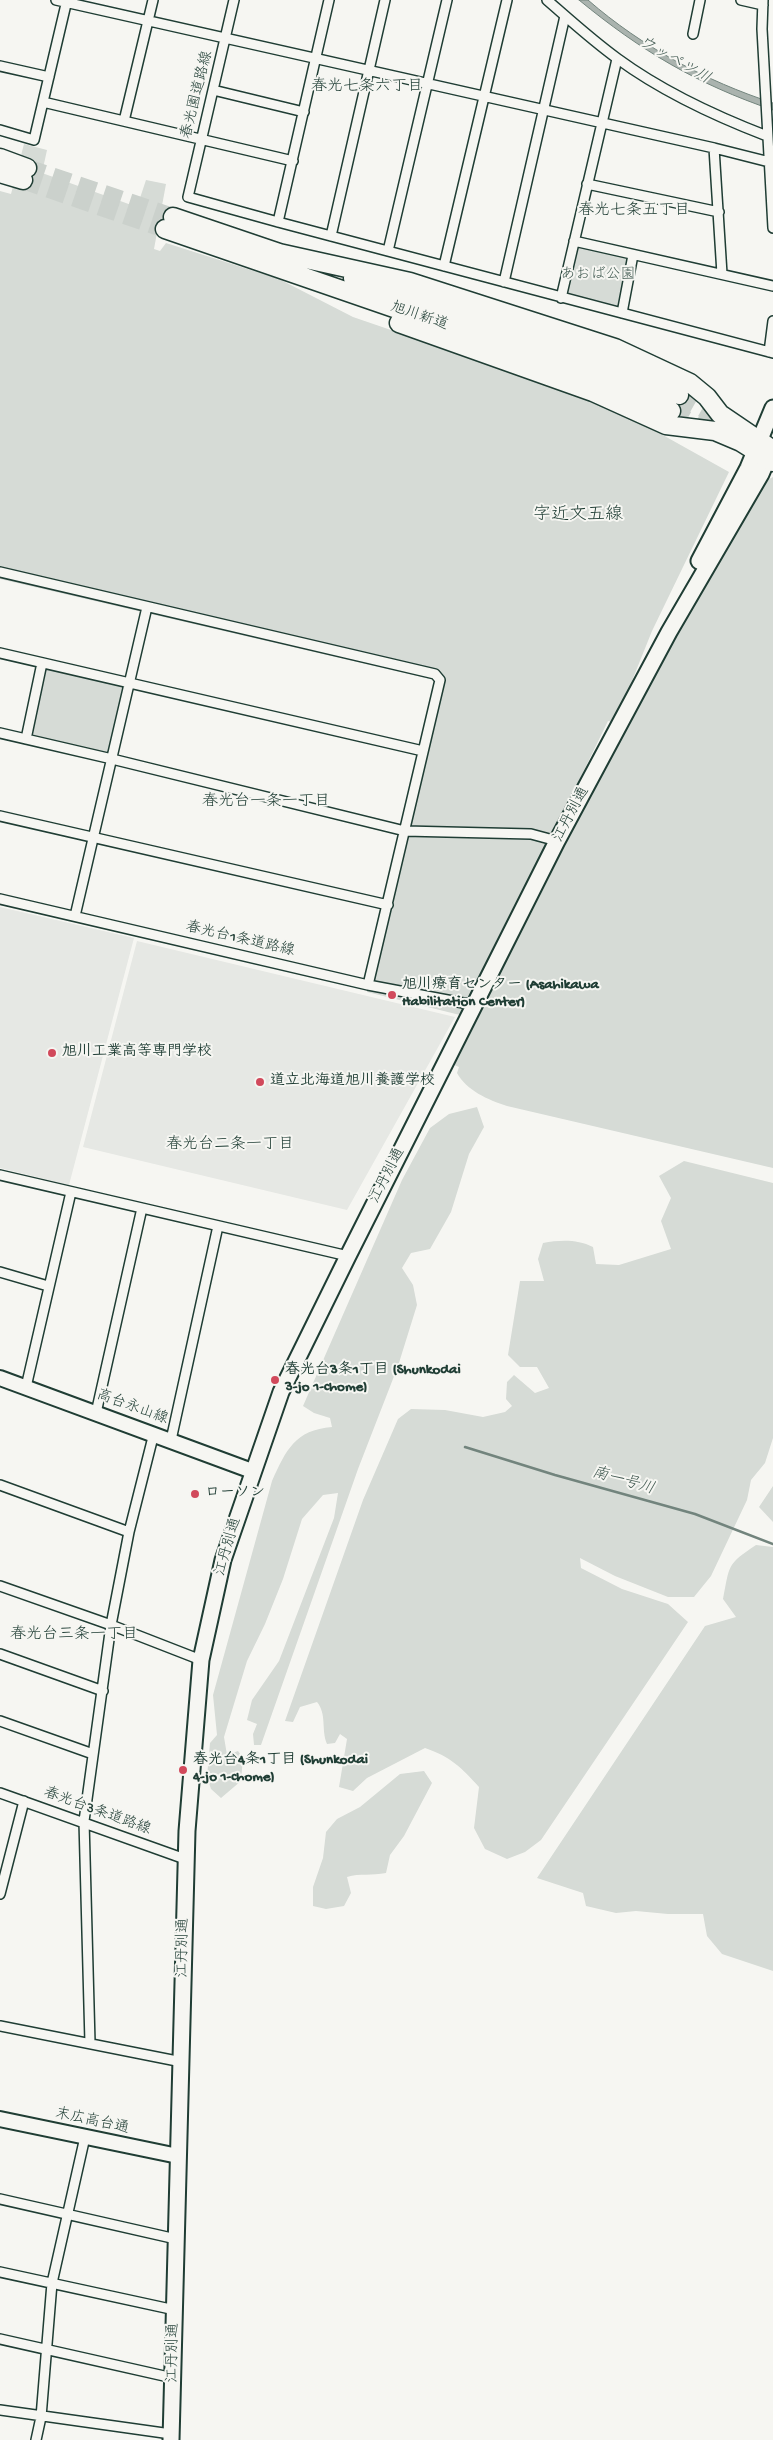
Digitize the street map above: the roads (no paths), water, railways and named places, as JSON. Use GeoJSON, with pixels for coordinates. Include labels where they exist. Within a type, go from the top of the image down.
{"type":"FeatureCollection","features":[{"type":"Feature","properties":{"kind":"highway"},"geometry":{"type":"LineString","coordinates":[[0,158],[25,174],[0,173]]}},
{"type":"Feature","properties":{"kind":"highway","name":"旭川新道"},"geometry":{"type":"LineString","coordinates":[[671,411],[600,379],[286,271],[169,223],[279,253],[609,364],[679,395]]}},
{"type":"Feature","properties":{"kind":"highway"},"geometry":{"type":"LineString","coordinates":[[279,253],[410,282],[615,348],[690,384],[707,396],[720,414],[768,451]]}},
{"type":"Feature","properties":{"kind":"highway"},"geometry":{"type":"LineString","coordinates":[[286,271],[362,310],[593,392],[666,425],[715,431],[768,451]]}},
{"type":"Feature","properties":{"kind":"main road","name":"江丹別通"},"geometry":{"type":"LineString","coordinates":[[171,2437],[182,2062],[185,1859],[201,1660],[224,1560],[252,1470],[281,1392],[558,841],[669,632],[761,474],[768,451],[773,408]]}},
{"type":"Feature","properties":{"kind":"street"},"geometry":{"type":"LineString","coordinates":[[56,0],[714,148],[771,163]]}},
{"type":"Feature","properties":{"kind":"street"},"geometry":{"type":"LineString","coordinates":[[124,121],[153,0]]}},
{"type":"Feature","properties":{"kind":"street","name":"春光園道路線"},"geometry":{"type":"LineString","coordinates":[[234,0],[188,196],[278,222]]}},
{"type":"Feature","properties":{"kind":"street"},"geometry":{"type":"LineString","coordinates":[[329,0],[278,222],[771,353],[773,321]]}},
{"type":"Feature","properties":{"kind":"street"},"geometry":{"type":"LineString","coordinates":[[331,236],[370,70],[384,0]]}},
{"type":"Feature","properties":{"kind":"street"},"geometry":{"type":"LineString","coordinates":[[388,251],[447,0]]}},
{"type":"Feature","properties":{"kind":"street"},"geometry":{"type":"LineString","coordinates":[[444,266],[507,0]]}},
{"type":"Feature","properties":{"kind":"street"},"geometry":{"type":"LineString","coordinates":[[547,0],[617,59],[716,116],[767,133]]}},
{"type":"Feature","properties":{"kind":"street"},"geometry":{"type":"LineString","coordinates":[[693,34],[700,0]]}},
{"type":"Feature","properties":{"kind":"street"},"geometry":{"type":"LineString","coordinates":[[740,0],[763,2],[764,75],[767,133],[771,163],[773,228]]}},
{"type":"Feature","properties":{"kind":"street"},"geometry":{"type":"LineString","coordinates":[[0,130],[34,140],[66,1]]}},
{"type":"Feature","properties":{"kind":"street"},"geometry":{"type":"LineString","coordinates":[[504,282],[542,109],[565,16]]}},
{"type":"Feature","properties":{"kind":"street"},"geometry":{"type":"LineString","coordinates":[[561,298],[617,59]]}},
{"type":"Feature","properties":{"kind":"street"},"geometry":{"type":"LineString","coordinates":[[0,66],[49,77]]}},
{"type":"Feature","properties":{"kind":"street"},"geometry":{"type":"LineString","coordinates":[[213,90],[304,112]]}},
{"type":"Feature","properties":{"kind":"street"},"geometry":{"type":"LineString","coordinates":[[43,102],[293,161]]}},
{"type":"Feature","properties":{"kind":"street"},"geometry":{"type":"LineString","coordinates":[[714,148],[722,274]]}},
{"type":"Feature","properties":{"kind":"street"},"geometry":{"type":"LineString","coordinates":[[587,184],[719,212]]}},
{"type":"Feature","properties":{"kind":"street"},"geometry":{"type":"LineString","coordinates":[[574,240],[773,286]]}},
{"type":"Feature","properties":{"kind":"street"},"geometry":{"type":"LineString","coordinates":[[622,313],[633,255]]}},
{"type":"Feature","properties":{"kind":"street"},"geometry":{"type":"LineString","coordinates":[[0,572],[435,674],[440,680],[368,985]]}},
{"type":"Feature","properties":{"kind":"street"},"geometry":{"type":"LineString","coordinates":[[75,916],[147,607]]}},
{"type":"Feature","properties":{"kind":"street"},"geometry":{"type":"LineString","coordinates":[[0,654],[423,751]]}},
{"type":"Feature","properties":{"kind":"street"},"geometry":{"type":"LineString","coordinates":[[26,739],[42,663]]}},
{"type":"Feature","properties":{"kind":"street"},"geometry":{"type":"LineString","coordinates":[[0,733],[405,831],[531,834],[558,841]]}},
{"type":"Feature","properties":{"kind":"street"},"geometry":{"type":"LineString","coordinates":[[0,816],[388,905]]}},
{"type":"Feature","properties":{"kind":"street","name":"春光台1条道路線"},"geometry":{"type":"LineString","coordinates":[[0,899],[368,985],[474,1005]]}},
{"type":"Feature","properties":{"kind":"street"},"geometry":{"type":"LineString","coordinates":[[0,1175],[348,1256]]}},
{"type":"Feature","properties":{"kind":"street"},"geometry":{"type":"LineString","coordinates":[[26,1387],[71,1192]]}},
{"type":"Feature","properties":{"kind":"street"},"geometry":{"type":"LineString","coordinates":[[96,1413],[142,1208]]}},
{"type":"Feature","properties":{"kind":"street"},"geometry":{"type":"LineString","coordinates":[[171,1440],[218,1226]]}},
{"type":"Feature","properties":{"kind":"street"},"geometry":{"type":"LineString","coordinates":[[0,1272],[48,1286]]}},
{"type":"Feature","properties":{"kind":"street","name":"高台永山線"},"geometry":{"type":"LineString","coordinates":[[0,1378],[252,1470]]}},
{"type":"Feature","properties":{"kind":"street"},"geometry":{"type":"LineString","coordinates":[[90,2043],[84,1821],[112,1625],[129,1532],[154,1433]]}},
{"type":"Feature","properties":{"kind":"street"},"geometry":{"type":"LineString","coordinates":[[0,1485],[129,1532]]}},
{"type":"Feature","properties":{"kind":"street"},"geometry":{"type":"LineString","coordinates":[[0,1586],[112,1625],[201,1660]]}},
{"type":"Feature","properties":{"kind":"street"},"geometry":{"type":"LineString","coordinates":[[0,1654],[103,1690]]}},
{"type":"Feature","properties":{"kind":"street"},"geometry":{"type":"LineString","coordinates":[[0,1720],[93,1754]]}},
{"type":"Feature","properties":{"kind":"street","name":"春光台3条道路線"},"geometry":{"type":"LineString","coordinates":[[0,1792],[185,1859]]}},
{"type":"Feature","properties":{"kind":"street"},"geometry":{"type":"LineString","coordinates":[[0,1894],[4,1861],[24,1801]]}},
{"type":"Feature","properties":{"kind":"street"},"geometry":{"type":"LineString","coordinates":[[0,2026],[182,2062]]}},
{"type":"Feature","properties":{"kind":"street","name":"末広高台通"},"geometry":{"type":"LineString","coordinates":[[0,2119],[178,2156]]}},
{"type":"Feature","properties":{"kind":"street"},"geometry":{"type":"LineString","coordinates":[[36,2440],[41,2416],[52,2283],[86,2137]]}},
{"type":"Feature","properties":{"kind":"street"},"geometry":{"type":"LineString","coordinates":[[0,2199],[176,2239]]}},
{"type":"Feature","properties":{"kind":"street"},"geometry":{"type":"LineString","coordinates":[[0,2272],[175,2310]]}},
{"type":"Feature","properties":{"kind":"street"},"geometry":{"type":"LineString","coordinates":[[0,2339],[173,2378]]}},
{"type":"Feature","properties":{"kind":"street"},"geometry":{"type":"LineString","coordinates":[[0,2410],[171,2437]]}},
{"type":"Feature","properties":{"kind":"water","name":"ウッペツ川"},"geometry":{"type":"Polygon","coordinates":[[[579,0],[588,0],[630,33],[676,61],[723,84],[773,103],[773,110],[719,89],[671,64],[625,35],[579,0]]]}},
{"type":"Feature","properties":{"kind":"waterway","name":"南一号川"},"geometry":{"type":"LineString","coordinates":[[465,1447],[555,1475],[695,1514],[773,1544]]}},
{"type":"Feature","properties":{"kind":"tunnel"},"geometry":{"type":"LineString","coordinates":[[27,168],[173,217]]}},
{"type":"Feature","properties":{"kind":"tunnel"},"geometry":{"type":"LineString","coordinates":[[23,180],[165,229]]}},
{"type":"Feature","properties":{"kind":"tunnel"},"geometry":{"type":"LineString","coordinates":[[679,395],[727,422]]}},
{"type":"Feature","properties":{"kind":"tunnel"},"geometry":{"type":"LineString","coordinates":[[671,411],[705,430]]}},
{"type":"Feature","properties":{"kind":"place","name":"旭川療育センター (Asahikawa Habilitation Center)"},"geometry":{"type":"Point","coordinates":[392,995]}},
{"type":"Feature","properties":{"kind":"place","name":"旭川工業高等専門学校"},"geometry":{"type":"Point","coordinates":[52,1053]}},
{"type":"Feature","properties":{"kind":"place","name":"道立北海道旭川養護学校"},"geometry":{"type":"Point","coordinates":[260,1082]}},
{"type":"Feature","properties":{"kind":"place","name":"春光台3条1丁目 (Shunkodai 3-jo 1-chome)"},"geometry":{"type":"Point","coordinates":[275,1380]}},
{"type":"Feature","properties":{"kind":"place","name":"ローソン"},"geometry":{"type":"Point","coordinates":[195,1494]}},
{"type":"Feature","properties":{"kind":"place","name":"春光台4条1丁目 (Shunkodai 4-jo 1-chome)"},"geometry":{"type":"Point","coordinates":[183,1770]}},
{"type":"Feature","properties":{"kind":"district","name":"春光七条六丁目"},"geometry":{"type":"Point","coordinates":[367,88]}},
{"type":"Feature","properties":{"kind":"district","name":"春光七条五丁目"},"geometry":{"type":"Point","coordinates":[634,212]}},
{"type":"Feature","properties":{"kind":"district","name":"字近文五線"},"geometry":{"type":"Point","coordinates":[578,516]}},
{"type":"Feature","properties":{"kind":"district","name":"春光台一条一丁目"},"geometry":{"type":"Point","coordinates":[266,803]}},
{"type":"Feature","properties":{"kind":"district","name":"春光台二条一丁目"},"geometry":{"type":"Point","coordinates":[230,1146]}},
{"type":"Feature","properties":{"kind":"district","name":"春光台三条一丁目"},"geometry":{"type":"Point","coordinates":[74,1636]}},
{"type":"Feature","properties":{"kind":"park label","name":"あおば公園"},"geometry":{"type":"Point","coordinates":[598,276]}}]}
